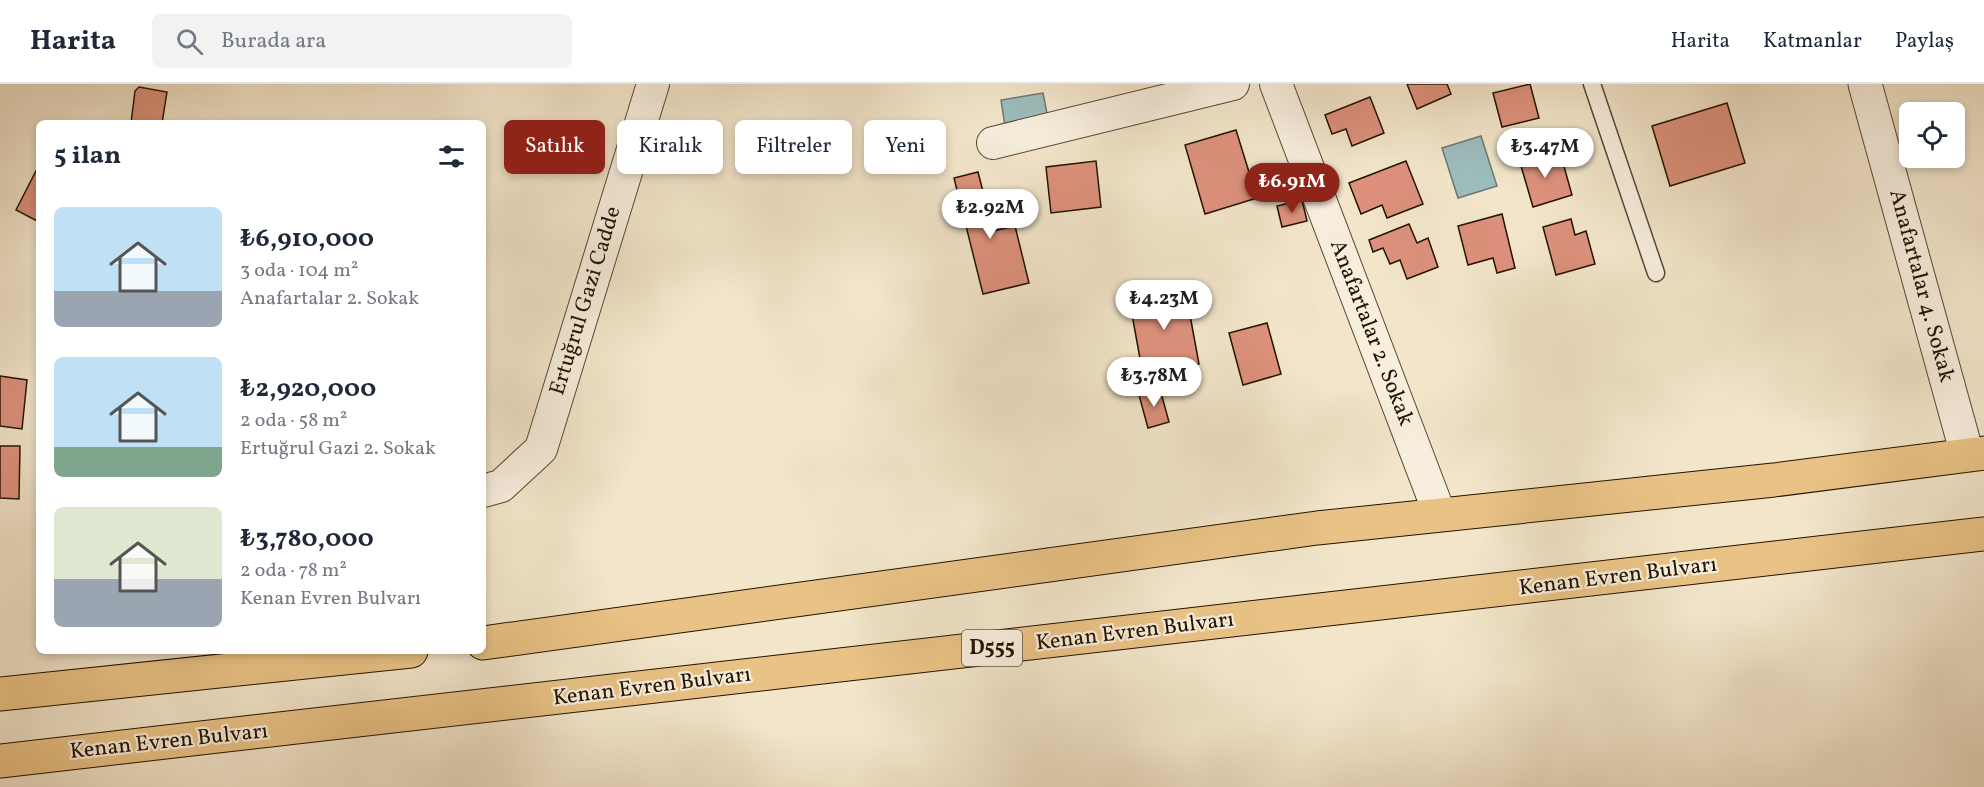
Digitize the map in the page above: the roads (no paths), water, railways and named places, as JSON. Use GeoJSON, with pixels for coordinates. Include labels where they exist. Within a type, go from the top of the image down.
{"type":"FeatureCollection","features":[{"type":"Feature","properties":{"kind":"main road"},"geometry":{"type":"LineString","coordinates":[[486,644],[1317,528],[1774,480],[1976,454]]}},
{"type":"Feature","properties":{"kind":"main road","name":"Kenan Evren Bulvarı"},"geometry":{"type":"LineString","coordinates":[[0,761],[1984,534]]}},
{"type":"Feature","properties":{"kind":"main road"},"geometry":{"type":"LineString","coordinates":[[0,694],[356,654]]}},
{"type":"Feature","properties":{"kind":"street","name":"Ertuğrul Gazi Cadde"},"geometry":{"type":"LineString","coordinates":[[486,490],[501,486],[541,448],[653,84]]}},
{"type":"Feature","properties":{"kind":"street"},"geometry":{"type":"LineString","coordinates":[[993,144],[1233,84]]}},
{"type":"Feature","properties":{"kind":"street","name":"Anafartalar 2. Sokak"},"geometry":{"type":"LineString","coordinates":[[1276,84],[1440,515]]}},
{"type":"Feature","properties":{"kind":"street","name":"Anafartalar 4. Sokak"},"geometry":{"type":"LineString","coordinates":[[1864,84],[1976,454]]}},
{"type":"Feature","properties":{"kind":"lane"},"geometry":{"type":"LineString","coordinates":[[1592,84],[1656,273]]}},
{"type":"Feature","properties":{"kind":"water"},"geometry":{"type":"Polygon","coordinates":[[[1043,93],[1048,119],[1005,126],[1001,100],[1043,93]]]}},
{"type":"Feature","properties":{"kind":"water"},"geometry":{"type":"Polygon","coordinates":[[[1481,136],[1497,186],[1458,198],[1442,148],[1481,136]]]}}]}
